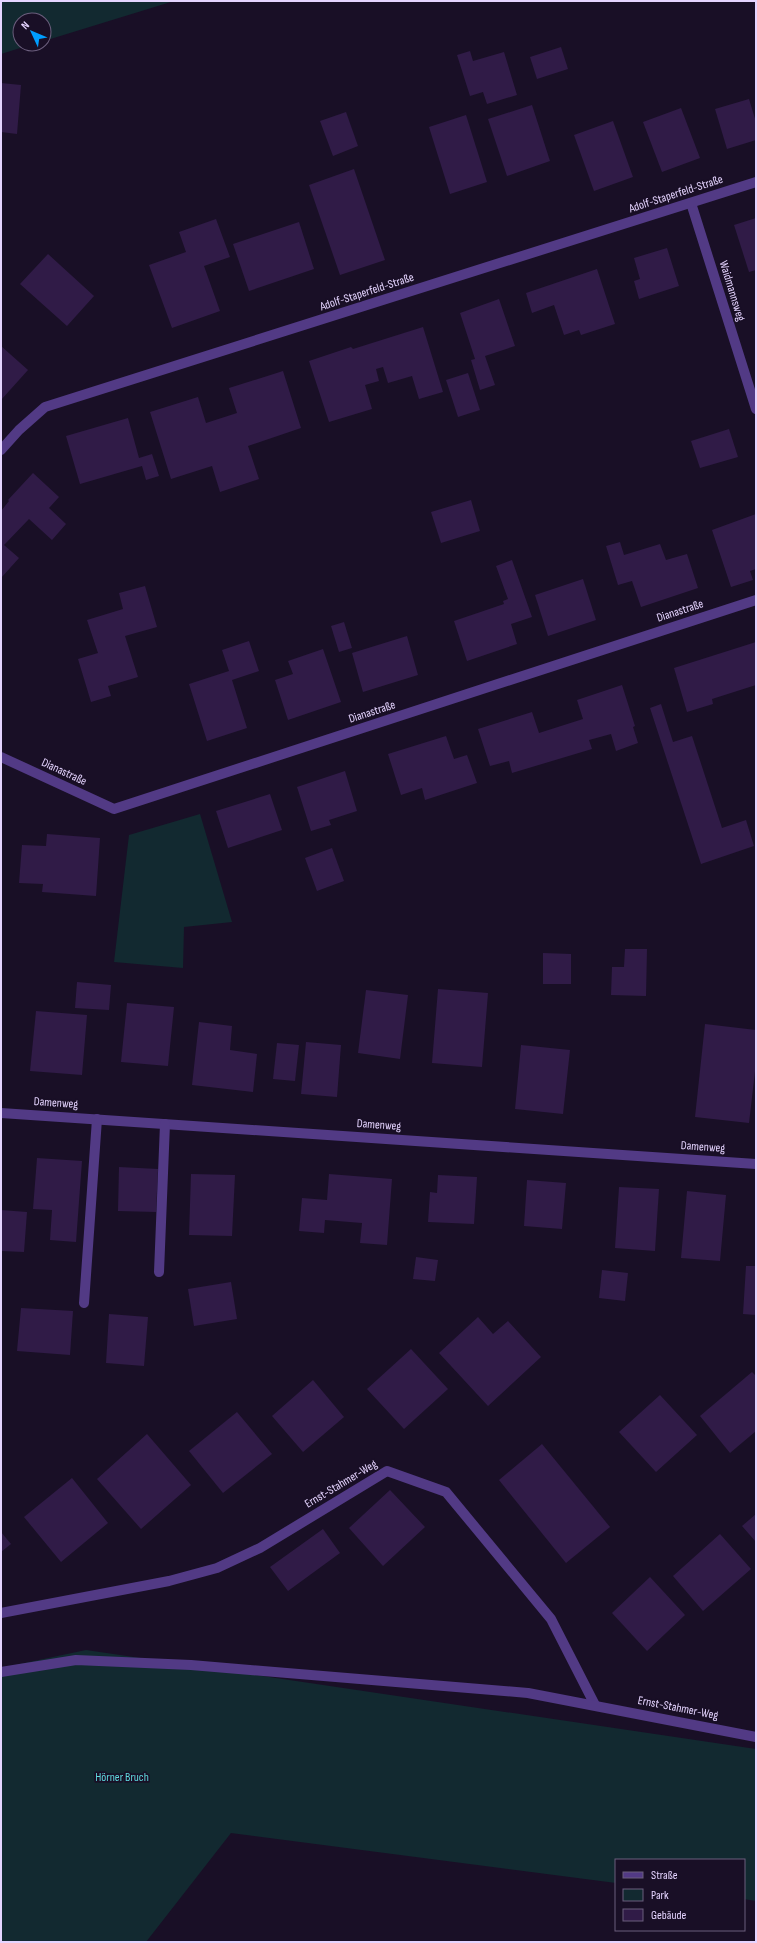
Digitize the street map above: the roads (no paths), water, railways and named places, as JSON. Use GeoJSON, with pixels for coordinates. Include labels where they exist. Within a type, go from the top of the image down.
{"type":"FeatureCollection","features":[{"type":"Feature","properties":{"kind":"street","name":"Adolf-Staperfeld-Straße"},"geometry":{"type":"LineString","coordinates":[[1,450],[45,406],[756,182]]}},
{"type":"Feature","properties":{"kind":"street","name":"Waidmannsweg"},"geometry":{"type":"LineString","coordinates":[[691,203],[756,409]]}},
{"type":"Feature","properties":{"kind":"street","name":"Dianastraße"},"geometry":{"type":"LineString","coordinates":[[1,757],[114,810],[756,600]]}},
{"type":"Feature","properties":{"kind":"street","name":"Damenweg"},"geometry":{"type":"LineString","coordinates":[[1,1113],[756,1164]]}},
{"type":"Feature","properties":{"kind":"street"},"geometry":{"type":"LineString","coordinates":[[84,1303],[97,1119]]}},
{"type":"Feature","properties":{"kind":"street"},"geometry":{"type":"LineString","coordinates":[[159,1272],[165,1124]]}},
{"type":"Feature","properties":{"kind":"street","name":"Ernst-Stahmer-Weg"},"geometry":{"type":"LineString","coordinates":[[1,1613],[169,1581],[217,1568],[260,1548],[387,1471],[446,1492],[551,1619],[595,1705]]}},
{"type":"Feature","properties":{"kind":"street","name":"Ernst-Stahmer-Weg"},"geometry":{"type":"LineString","coordinates":[[1,1672],[76,1660],[191,1665],[528,1693],[756,1737]]}},
{"type":"Feature","properties":{"kind":"park label","name":"Hörner Bruch"},"geometry":{"type":"Point","coordinates":[122,1777]}}]}
